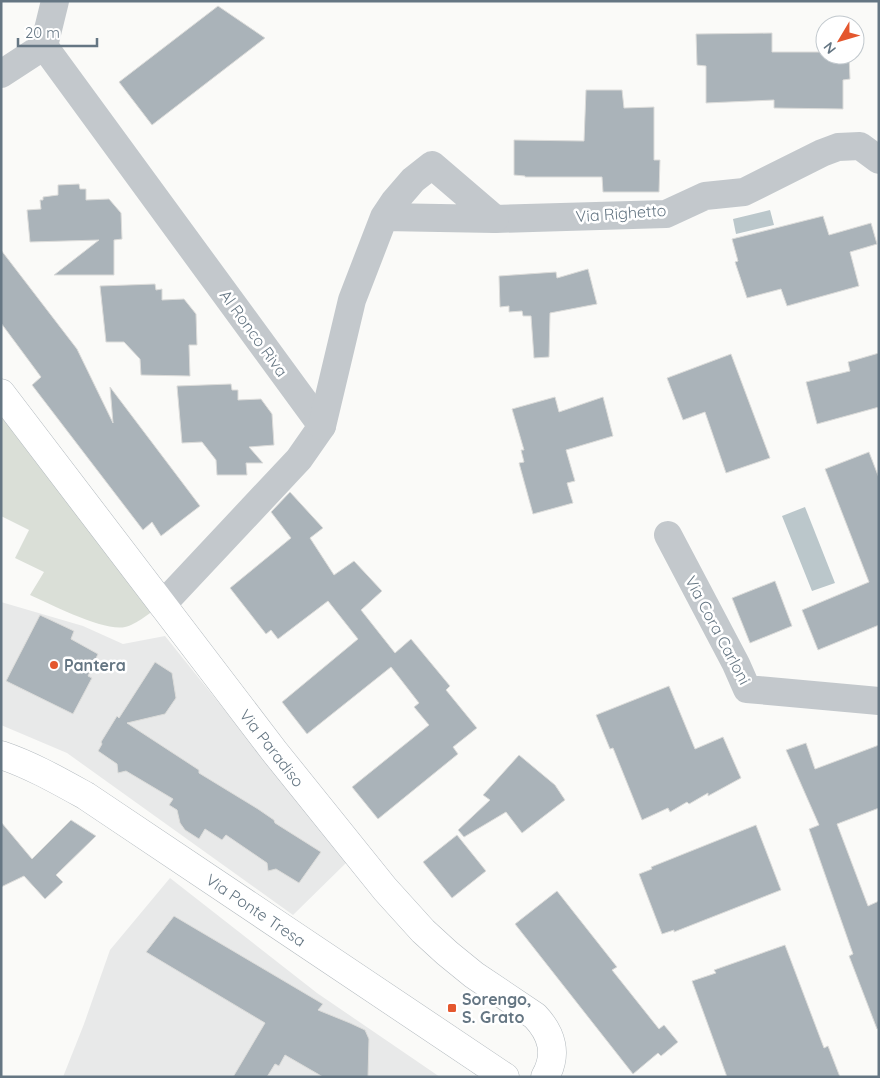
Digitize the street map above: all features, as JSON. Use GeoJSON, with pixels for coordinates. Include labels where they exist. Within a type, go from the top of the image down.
{"type":"FeatureCollection","features":[{"type":"Feature","properties":{"kind":"main road","name":"Via Paradiso"},"geometry":{"type":"LineString","coordinates":[[1,393],[274,751],[385,889],[423,931],[474,974],[535,1016],[543,1024],[552,1041],[554,1052],[550,1069],[545,1077]]}},
{"type":"Feature","properties":{"kind":"main road","name":"Via Ponte Tresa"},"geometry":{"type":"LineString","coordinates":[[1,755],[52,777],[86,796],[505,1077]]}},
{"type":"Feature","properties":{"kind":"street"},"geometry":{"type":"LineString","coordinates":[[1,74],[44,46],[55,1]]}},
{"type":"Feature","properties":{"kind":"street","name":"Al Ronco Riva"},"geometry":{"type":"LineString","coordinates":[[44,46],[322,426]]}},
{"type":"Feature","properties":{"kind":"street","name":"Via Righetto"},"geometry":{"type":"LineString","coordinates":[[384,217],[495,220],[666,214],[705,196],[744,192],[838,147],[860,146],[879,160]]}},
{"type":"Feature","properties":{"kind":"street"},"geometry":{"type":"LineString","coordinates":[[162,605],[299,459],[322,426],[352,300],[384,217],[413,180],[432,165],[495,220]]}},
{"type":"Feature","properties":{"kind":"street","name":"Via Cora Carloni"},"geometry":{"type":"LineString","coordinates":[[668,535],[736,664],[747,689],[879,701]]}},
{"type":"Feature","properties":{"kind":"shaded area"},"geometry":{"type":"Polygon","coordinates":[[[770,210],[774,225],[736,234],[733,219],[770,210]]]}},
{"type":"Feature","properties":{"kind":"shaded area"},"geometry":{"type":"Polygon","coordinates":[[[1,393],[162,605],[139,621],[125,627],[105,625],[78,616],[30,595],[44,572],[15,558],[29,530],[1,516],[1,393]]]}},
{"type":"Feature","properties":{"kind":"shaded area"},"geometry":{"type":"Polygon","coordinates":[[[805,507],[835,583],[812,591],[782,516],[805,507]]]}},
{"type":"Feature","properties":{"kind":"shaded area"},"geometry":{"type":"Polygon","coordinates":[[[1,602],[83,626],[123,644],[165,636],[347,862],[293,915],[67,753],[1,725],[1,602]]]}},
{"type":"Feature","properties":{"kind":"shaded area"},"geometry":{"type":"Polygon","coordinates":[[[170,878],[317,993],[440,1077],[63,1077],[110,950],[170,878]]]}},
{"type":"Feature","properties":{"kind":"building"},"geometry":{"type":"Polygon","coordinates":[[[218,6],[265,38],[152,125],[119,82],[218,6]]]}},
{"type":"Feature","properties":{"kind":"building"},"geometry":{"type":"Polygon","coordinates":[[[772,33],[772,52],[815,52],[815,65],[849,65],[850,79],[843,80],[843,109],[774,108],[774,100],[706,103],[706,66],[697,65],[696,34],[772,33]]]}},
{"type":"Feature","properties":{"kind":"building"},"geometry":{"type":"Polygon","coordinates":[[[586,90],[622,90],[624,108],[654,107],[654,160],[660,160],[659,192],[603,192],[602,177],[525,177],[514,175],[514,140],[584,141],[586,90]]]}},
{"type":"Feature","properties":{"kind":"building"},"geometry":{"type":"Polygon","coordinates":[[[79,184],[80,189],[86,189],[86,200],[109,199],[121,213],[122,239],[114,240],[114,275],[54,275],[99,240],[30,242],[27,210],[41,209],[40,200],[43,200],[43,197],[58,195],[58,185],[79,184]]]}},
{"type":"Feature","properties":{"kind":"building"},"geometry":{"type":"Polygon","coordinates":[[[823,216],[829,235],[871,223],[877,244],[850,252],[859,286],[787,306],[781,289],[747,298],[735,262],[738,261],[732,239],[823,216]]]}},
{"type":"Feature","properties":{"kind":"building"},"geometry":{"type":"Polygon","coordinates":[[[1,250],[77,349],[113,423],[110,387],[200,506],[161,536],[152,522],[143,530],[32,385],[41,377],[1,323],[1,250]]]}},
{"type":"Feature","properties":{"kind":"building"},"geometry":{"type":"Polygon","coordinates":[[[588,269],[597,304],[550,313],[549,357],[534,358],[531,316],[523,316],[522,311],[509,312],[509,306],[500,307],[499,276],[556,272],[557,278],[588,269]]]}},
{"type":"Feature","properties":{"kind":"building"},"geometry":{"type":"Polygon","coordinates":[[[155,284],[156,290],[162,289],[162,300],[184,299],[196,314],[197,345],[189,345],[190,376],[141,375],[140,359],[124,342],[106,342],[100,286],[155,284]]]}},
{"type":"Feature","properties":{"kind":"building"},"geometry":{"type":"Polygon","coordinates":[[[879,353],[879,407],[817,424],[806,382],[850,371],[848,362],[879,353]]]}},
{"type":"Feature","properties":{"kind":"building"},"geometry":{"type":"Polygon","coordinates":[[[731,354],[770,458],[726,473],[705,412],[683,420],[667,378],[731,354]]]}},
{"type":"Feature","properties":{"kind":"building"},"geometry":{"type":"Polygon","coordinates":[[[231,384],[232,390],[238,390],[238,400],[261,399],[272,414],[274,445],[249,447],[263,463],[246,463],[247,475],[217,475],[216,460],[202,442],[182,443],[177,386],[231,384]]]}},
{"type":"Feature","properties":{"kind":"building"},"geometry":{"type":"Polygon","coordinates":[[[555,397],[559,412],[603,397],[613,436],[566,450],[575,481],[567,483],[573,503],[533,514],[519,463],[524,462],[521,450],[524,450],[512,409],[555,397]]]}},
{"type":"Feature","properties":{"kind":"building"},"geometry":{"type":"Polygon","coordinates":[[[869,452],[879,478],[879,625],[818,650],[802,610],[869,582],[825,469],[869,452]]]}},
{"type":"Feature","properties":{"kind":"building"},"geometry":{"type":"Polygon","coordinates":[[[290,492],[323,528],[310,538],[334,575],[354,561],[382,591],[361,610],[395,653],[411,639],[450,686],[446,690],[477,728],[453,747],[458,754],[378,819],[352,787],[429,725],[414,707],[419,703],[391,667],[307,734],[282,702],[358,639],[328,601],[278,639],[271,630],[266,634],[230,588],[291,538],[271,512],[290,492]]]}},
{"type":"Feature","properties":{"kind":"building"},"geometry":{"type":"Polygon","coordinates":[[[775,581],[792,626],[750,643],[732,598],[775,581]]]}},
{"type":"Feature","properties":{"kind":"building","name":"Pantera"},"geometry":{"type":"Polygon","coordinates":[[[40,615],[74,631],[71,639],[98,654],[88,676],[92,678],[73,714],[6,681],[40,615]]]}},
{"type":"Feature","properties":{"kind":"building"},"geometry":{"type":"Polygon","coordinates":[[[155,662],[172,673],[176,698],[165,714],[127,723],[199,770],[199,773],[258,809],[274,820],[275,823],[321,852],[299,883],[276,869],[268,871],[267,863],[226,835],[222,840],[205,829],[199,839],[185,830],[180,823],[177,810],[169,805],[173,799],[126,771],[118,773],[117,764],[98,751],[102,744],[101,742],[117,716],[119,718],[155,662]]]}},
{"type":"Feature","properties":{"kind":"building"},"geometry":{"type":"Polygon","coordinates":[[[669,686],[695,749],[723,737],[741,778],[708,796],[708,793],[670,812],[668,808],[642,820],[613,748],[610,749],[596,715],[669,686]]]}},
{"type":"Feature","properties":{"kind":"building"},"geometry":{"type":"Polygon","coordinates":[[[806,743],[815,769],[879,745],[879,808],[837,824],[868,906],[879,901],[879,1028],[877,1029],[849,956],[853,954],[809,829],[819,825],[786,750],[806,743]]]}},
{"type":"Feature","properties":{"kind":"building"},"geometry":{"type":"Polygon","coordinates":[[[519,755],[555,785],[565,800],[522,833],[506,812],[464,837],[458,830],[490,800],[483,795],[519,755]]]}},
{"type":"Feature","properties":{"kind":"building"},"geometry":{"type":"Polygon","coordinates":[[[71,820],[96,836],[56,875],[63,882],[45,899],[24,876],[1,887],[1,822],[32,859],[71,820]]]}},
{"type":"Feature","properties":{"kind":"building"},"geometry":{"type":"Polygon","coordinates":[[[756,825],[781,890],[674,932],[674,930],[662,934],[639,874],[652,869],[651,867],[756,825]]]}},
{"type":"Feature","properties":{"kind":"building"},"geometry":{"type":"Polygon","coordinates":[[[457,835],[486,871],[452,898],[423,862],[457,835]]]}},
{"type":"Feature","properties":{"kind":"building"},"geometry":{"type":"Polygon","coordinates":[[[557,891],[617,967],[612,970],[659,1029],[664,1025],[678,1042],[661,1056],[658,1053],[633,1074],[515,924],[557,891]]]}},
{"type":"Feature","properties":{"kind":"building"},"geometry":{"type":"Polygon","coordinates":[[[174,916],[323,1004],[318,1010],[365,1030],[369,1039],[368,1077],[323,1077],[285,1055],[279,1066],[275,1064],[267,1077],[233,1077],[265,1023],[146,952],[174,916]]]}},
{"type":"Feature","properties":{"kind":"building"},"geometry":{"type":"Polygon","coordinates":[[[785,945],[824,1048],[828,1046],[840,1077],[727,1077],[692,981],[716,973],[714,970],[785,945]]]}},
{"type":"Feature","properties":{"kind":"place","name":"Pantera"},"geometry":{"type":"Point","coordinates":[54,665]}},
{"type":"Feature","properties":{"kind":"place","name":"Sorengo, S. Grato"},"geometry":{"type":"Point","coordinates":[452,1008]}}]}
